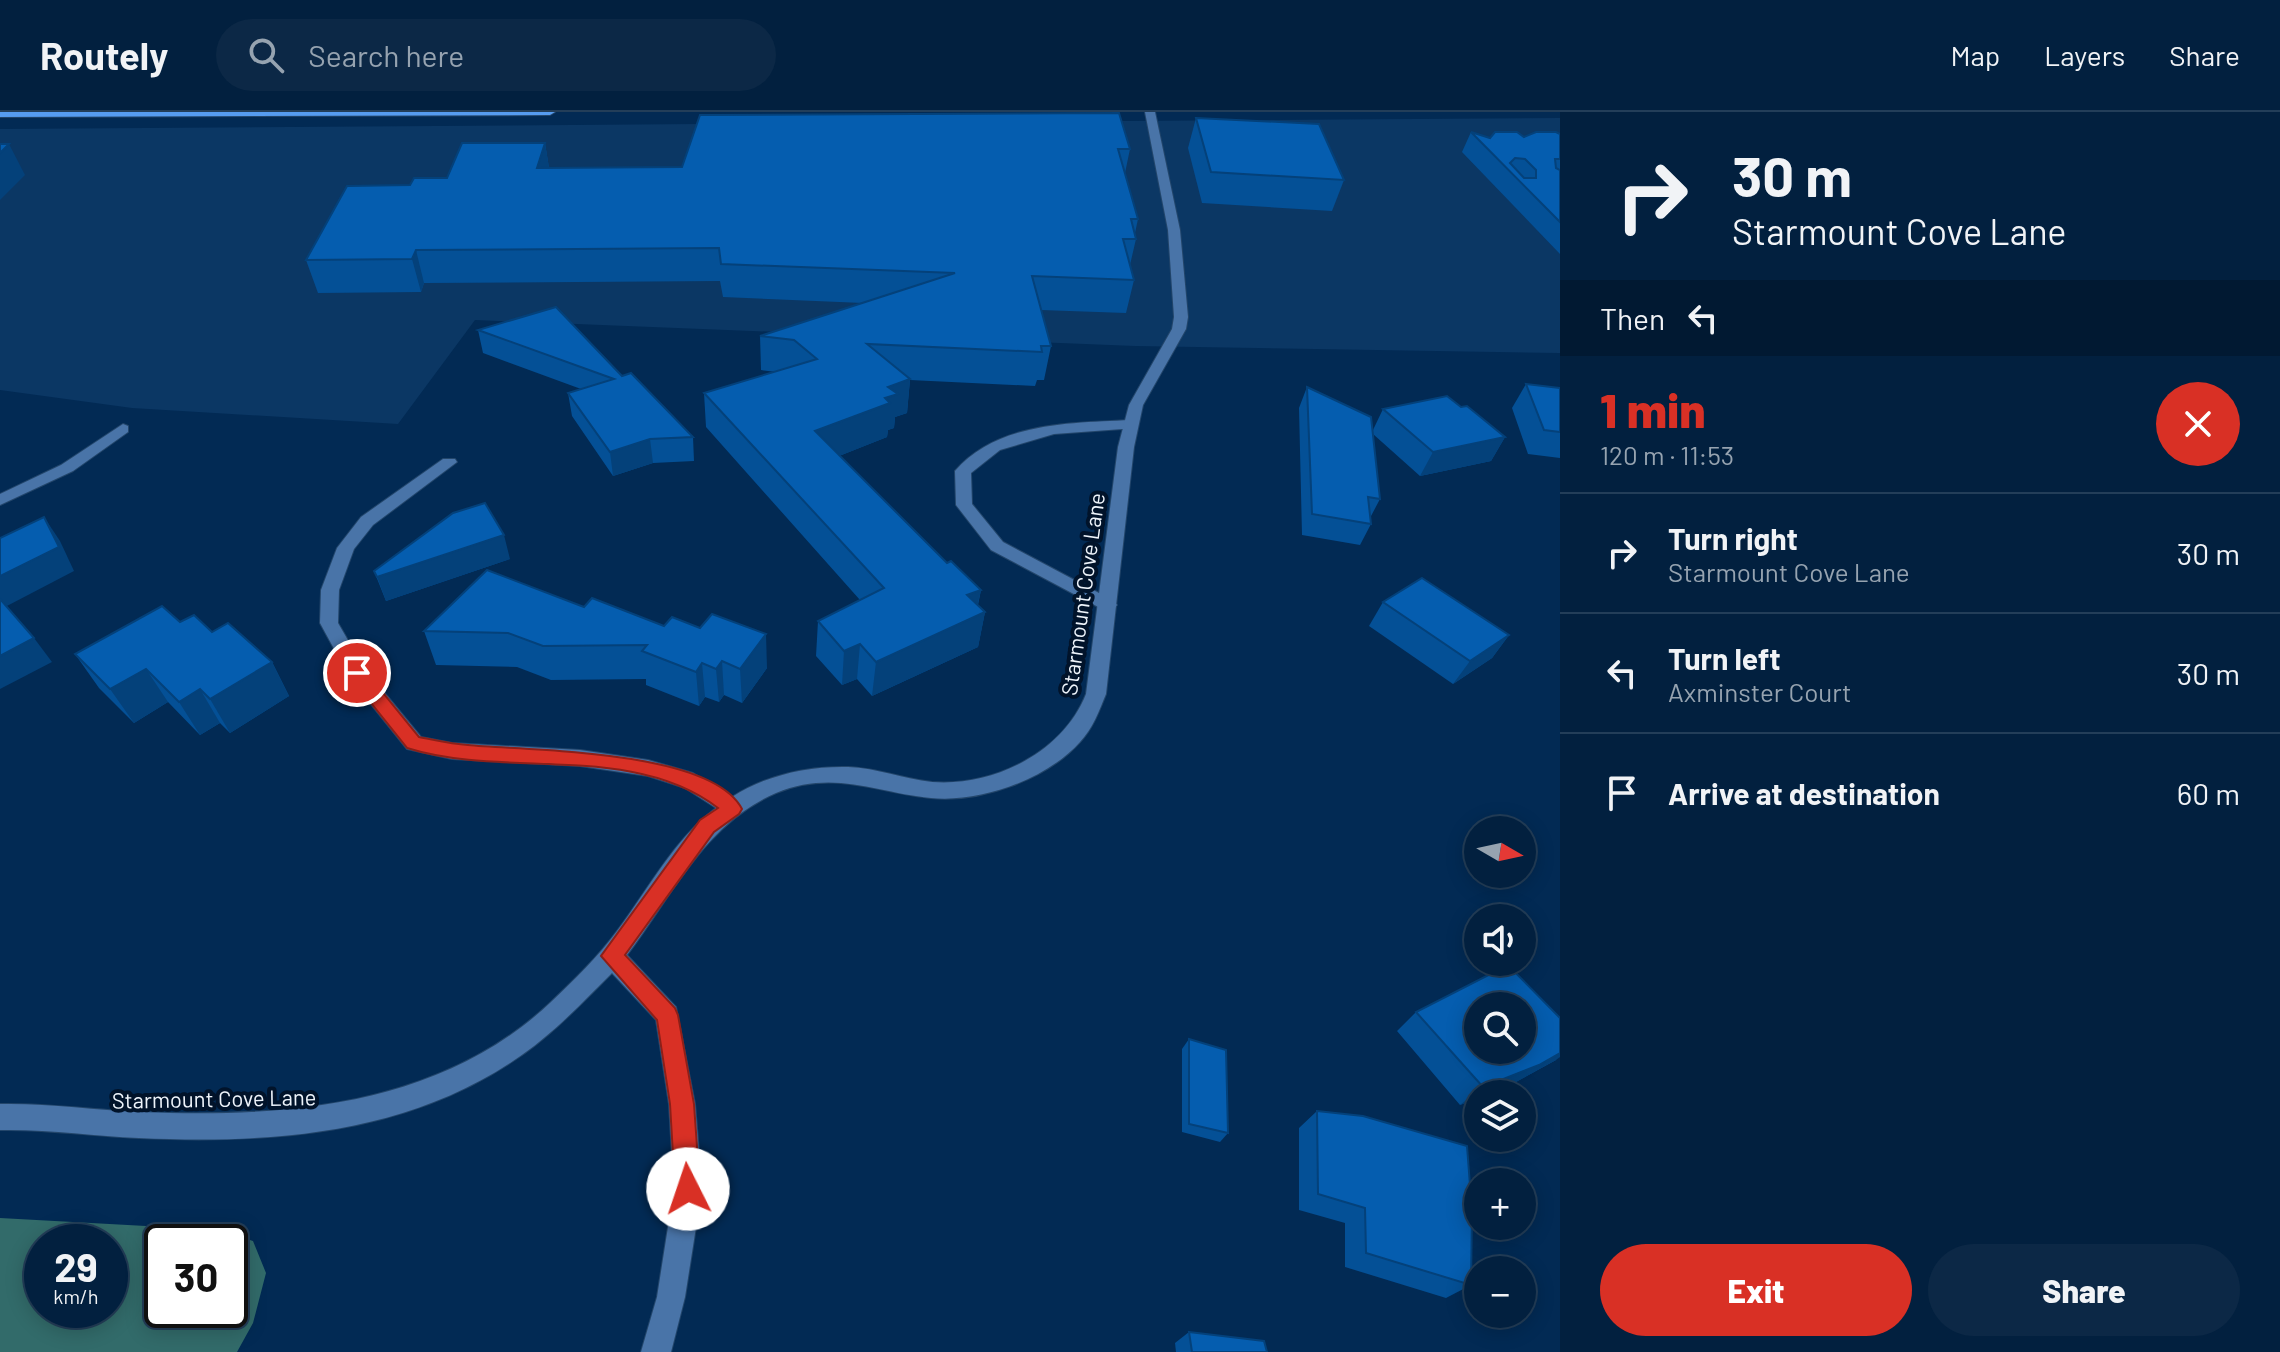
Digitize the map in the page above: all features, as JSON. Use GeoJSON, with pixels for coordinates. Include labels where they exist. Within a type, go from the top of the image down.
{"type":"FeatureCollection","features":[{"type":"Feature","properties":{"kind":"main road"},"geometry":{"type":"LineString","coordinates":[[0,114],[550,112]]}},
{"type":"Feature","properties":{"kind":"street","name":"Starmount Cove Lane"},"geometry":{"type":"LineString","coordinates":[[0,1117],[170,1126],[262,1125],[330,1120],[400,1104],[444,1087],[494,1061],[533,1035],[571,1002],[612,956],[707,826],[768,788],[801,779],[868,776],[934,790],[978,787],[1017,775],[1072,742],[1088,718],[1096,694],[1126,447],[1136,405],[1167,354],[1181,317],[1174,230],[1150,112]]}},
{"type":"Feature","properties":{"kind":"street"},"geometry":{"type":"LineString","coordinates":[[1108,605],[997,546],[964,505],[963,471],[994,447],[1053,429],[1131,425]]}},
{"type":"Feature","properties":{"kind":"street"},"geometry":{"type":"LineString","coordinates":[[0,500],[67,468],[123,429]]}},
{"type":"Feature","properties":{"kind":"street"},"geometry":{"type":"LineString","coordinates":[[449,462],[367,521],[346,548],[330,590],[329,623],[357,673],[414,743],[467,752],[544,755],[631,766],[683,778],[706,789],[732,809]]}},
{"type":"Feature","properties":{"kind":"street"},"geometry":{"type":"LineString","coordinates":[[612,956],[667,1015],[682,1104],[688,1189],[671,1297],[656,1352]]}},
{"type":"Feature","properties":{"kind":"shaded area"},"geometry":{"type":"Polygon","coordinates":[[[1560,118],[1560,353],[1135,346],[475,320],[398,424],[132,408],[0,390],[0,129],[1560,118]]]}},
{"type":"Feature","properties":{"kind":"shaded area"},"geometry":{"type":"Polygon","coordinates":[[[0,1218],[110,1224],[24,1224],[24,1328],[128,1328],[128,1225],[144,1226],[144,1328],[248,1328],[248,1239],[253,1241],[266,1273],[253,1323],[237,1352],[0,1352],[0,1218]]]}},
{"type":"Feature","properties":{"kind":"building"},"geometry":{"type":"Polygon","coordinates":[[[1119,113],[1130,149],[1118,149],[1138,219],[1131,219],[1136,239],[1123,239],[1134,280],[1032,276],[1051,346],[1041,346],[1042,352],[867,344],[910,379],[888,387],[898,394],[885,398],[890,403],[815,431],[947,563],[951,561],[981,590],[967,595],[985,612],[876,662],[860,644],[844,651],[818,621],[884,588],[704,393],[817,359],[794,340],[760,336],[955,273],[721,264],[719,248],[416,250],[412,259],[306,260],[347,186],[410,185],[414,178],[447,178],[462,143],[545,143],[537,168],[682,167],[700,115],[1119,113]]]}},
{"type":"Feature","properties":{"kind":"building"},"geometry":{"type":"Polygon","coordinates":[[[1196,118],[1319,124],[1344,180],[1211,172],[1196,118]]]}},
{"type":"Feature","properties":{"kind":"building"},"geometry":{"type":"Polygon","coordinates":[[[1471,132],[1490,138],[1495,132],[1517,132],[1524,137],[1536,132],[1560,134],[1560,159],[1555,159],[1556,168],[1560,170],[1560,222],[1471,132]],[[1515,158],[1510,163],[1524,178],[1536,178],[1536,170],[1525,159],[1515,158]]]}},
{"type":"Feature","properties":{"kind":"building"},"geometry":{"type":"Polygon","coordinates":[[[0,144],[9,144],[0,153],[0,144]]]}},
{"type":"Feature","properties":{"kind":"building"},"geometry":{"type":"Polygon","coordinates":[[[556,307],[622,376],[631,373],[693,437],[650,439],[610,452],[568,393],[614,379],[478,330],[556,307]]]}},
{"type":"Feature","properties":{"kind":"building"},"geometry":{"type":"Polygon","coordinates":[[[1526,384],[1560,388],[1560,432],[1544,430],[1526,384]]]}},
{"type":"Feature","properties":{"kind":"building"},"geometry":{"type":"Polygon","coordinates":[[[1307,387],[1371,417],[1380,499],[1368,497],[1371,524],[1312,514],[1307,387]]]}},
{"type":"Feature","properties":{"kind":"building"},"geometry":{"type":"Polygon","coordinates":[[[1447,396],[1461,407],[1467,406],[1505,437],[1433,452],[1383,409],[1447,396]]]}},
{"type":"Feature","properties":{"kind":"building"},"geometry":{"type":"Polygon","coordinates":[[[485,503],[504,535],[377,577],[374,571],[453,513],[485,503]]]}},
{"type":"Feature","properties":{"kind":"building"},"geometry":{"type":"Polygon","coordinates":[[[44,517],[59,547],[0,576],[0,538],[44,517]]]}},
{"type":"Feature","properties":{"kind":"building"},"geometry":{"type":"Polygon","coordinates":[[[487,570],[584,607],[592,598],[664,626],[672,617],[700,628],[712,614],[766,634],[740,669],[722,661],[716,669],[702,663],[696,672],[642,651],[647,645],[543,646],[508,633],[424,631],[487,570]]]}},
{"type":"Feature","properties":{"kind":"building"},"geometry":{"type":"Polygon","coordinates":[[[1422,578],[1509,635],[1470,661],[1383,602],[1422,578]]]}},
{"type":"Feature","properties":{"kind":"building"},"geometry":{"type":"Polygon","coordinates":[[[0,599],[34,638],[0,656],[0,599]]]}},
{"type":"Feature","properties":{"kind":"building"},"geometry":{"type":"Polygon","coordinates":[[[162,606],[180,622],[194,615],[212,632],[228,623],[272,662],[210,699],[200,689],[179,702],[146,669],[110,689],[75,654],[162,606]]]}},
{"type":"Feature","properties":{"kind":"building"},"geometry":{"type":"Polygon","coordinates":[[[1486,976],[1519,976],[1534,992],[1464,992],[1464,1064],[1536,1064],[1536,994],[1560,1018],[1560,1053],[1539,1065],[1501,1080],[1477,1080],[1416,1012],[1486,976]]]}},
{"type":"Feature","properties":{"kind":"building"},"geometry":{"type":"Polygon","coordinates":[[[1189,1039],[1226,1050],[1228,1133],[1189,1124],[1189,1039]]]}},
{"type":"Feature","properties":{"kind":"building"},"geometry":{"type":"Polygon","coordinates":[[[1317,1111],[1363,1116],[1464,1145],[1469,1168],[1464,1168],[1464,1240],[1472,1240],[1471,1256],[1464,1256],[1464,1283],[1366,1253],[1365,1208],[1318,1194],[1317,1111]]]}},
{"type":"Feature","properties":{"kind":"building"},"geometry":{"type":"Polygon","coordinates":[[[1189,1332],[1264,1341],[1267,1352],[1192,1352],[1189,1332]]]}},
{"type":"Feature","properties":{"kind":"route"},"geometry":{"type":"LineString","coordinates":[[357,673],[414,743],[467,752],[544,755],[631,766],[683,778],[706,789],[732,809],[707,826],[612,956],[667,1015],[682,1104],[688,1189]]}}]}
